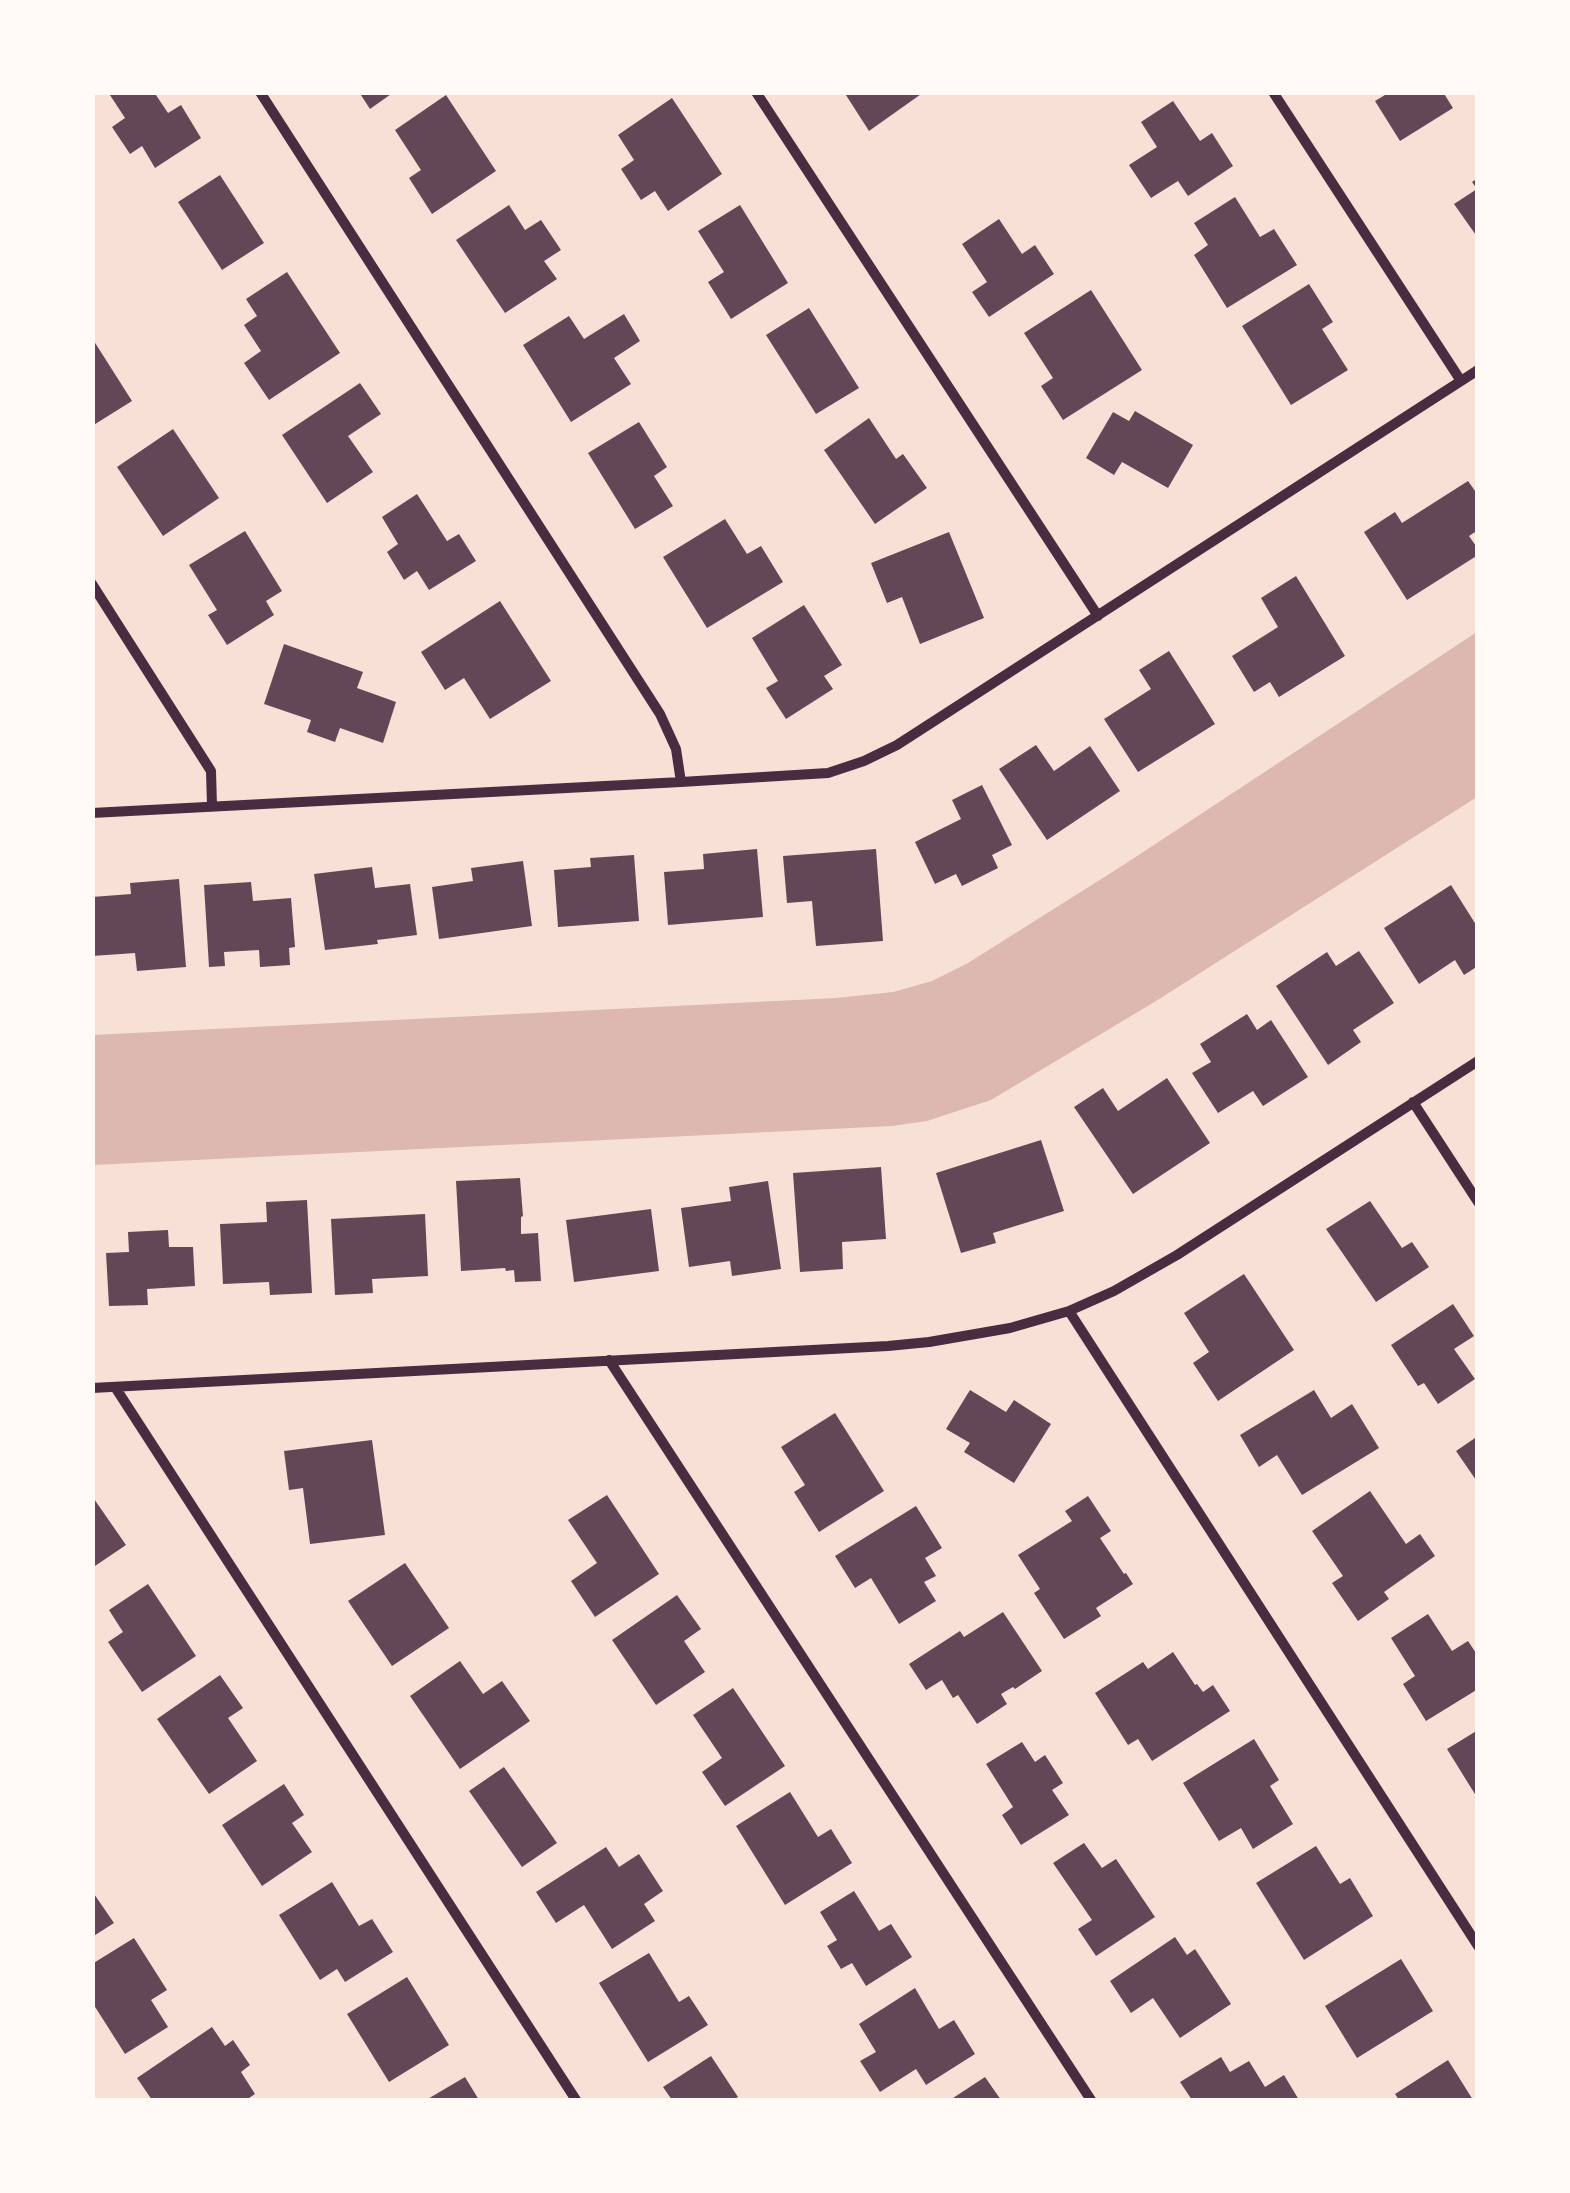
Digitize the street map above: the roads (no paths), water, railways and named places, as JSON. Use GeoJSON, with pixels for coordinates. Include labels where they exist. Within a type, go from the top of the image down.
{"type":"FeatureCollection","features":[{"type":"Feature","properties":{"kind":"street"},"geometry":{"type":"LineString","coordinates":[[260,92],[660,714],[676,749],[680,782]]}},
{"type":"Feature","properties":{"kind":"street"},"geometry":{"type":"LineString","coordinates":[[756,92],[1098,616]]}},
{"type":"Feature","properties":{"kind":"street"},"geometry":{"type":"LineString","coordinates":[[1273,92],[1461,381]]}},
{"type":"Feature","properties":{"kind":"street"},"geometry":{"type":"LineString","coordinates":[[92,813],[828,772],[897,746],[1478,370]]}},
{"type":"Feature","properties":{"kind":"street"},"geometry":{"type":"LineString","coordinates":[[92,584],[211,771],[212,806]]}},
{"type":"Feature","properties":{"kind":"street"},"geometry":{"type":"LineString","coordinates":[[92,1388],[929,1342],[1010,1328],[1114,1291],[1177,1255],[1478,1060]]}},
{"type":"Feature","properties":{"kind":"street"},"geometry":{"type":"LineString","coordinates":[[1413,1102],[1478,1202]]}},
{"type":"Feature","properties":{"kind":"street"},"geometry":{"type":"LineString","coordinates":[[1069,1310],[1478,1946]]}},
{"type":"Feature","properties":{"kind":"street"},"geometry":{"type":"LineString","coordinates":[[610,1360],[1091,2100]]}},
{"type":"Feature","properties":{"kind":"street"},"geometry":{"type":"LineString","coordinates":[[115,1387],[576,2100]]}}]}
